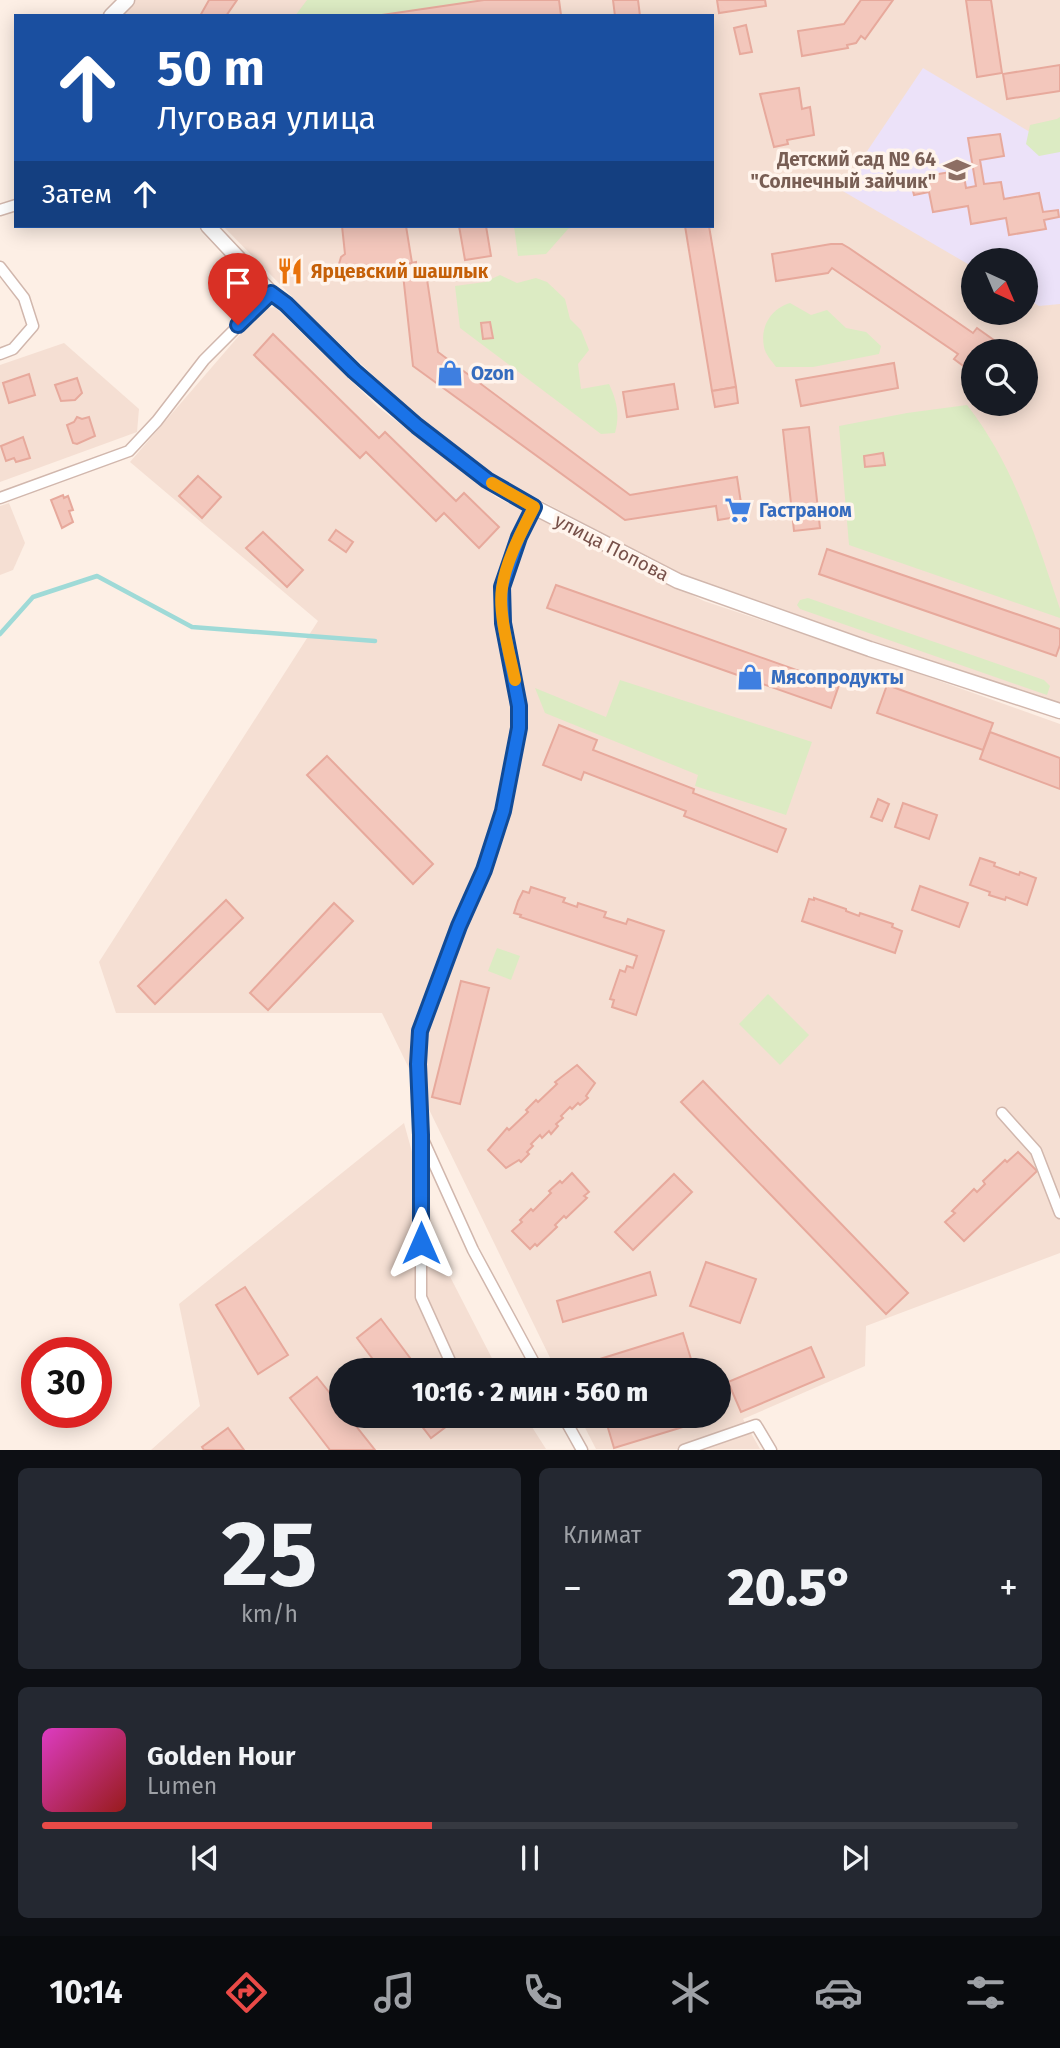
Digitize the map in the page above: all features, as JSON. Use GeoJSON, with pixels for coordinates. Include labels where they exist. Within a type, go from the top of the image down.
{"type":"FeatureCollection","features":[{"type":"Feature","properties":{"kind":"street"},"geometry":{"type":"LineString","coordinates":[[113,14],[127,0]]}},
{"type":"Feature","properties":{"kind":"street","name":"улица Попова"},"geometry":{"type":"LineString","coordinates":[[210,228],[271,293],[417,426],[487,480],[534,507],[678,581],[858,645],[1060,711]]}},
{"type":"Feature","properties":{"kind":"street"},"geometry":{"type":"LineString","coordinates":[[0,267],[24,298],[33,326],[13,349],[0,354]]}},
{"type":"Feature","properties":{"kind":"street"},"geometry":{"type":"LineString","coordinates":[[0,498],[129,451],[157,421],[204,360],[271,293]]}},
{"type":"Feature","properties":{"kind":"street"},"geometry":{"type":"LineString","coordinates":[[449,1358],[421,1297],[418,1064],[420,1031],[459,926],[484,870],[503,811],[519,728],[519,706],[503,623],[502,587],[519,537],[534,507]]}},
{"type":"Feature","properties":{"kind":"street"},"geometry":{"type":"LineString","coordinates":[[1002,1113],[1036,1151],[1060,1213]]}},
{"type":"Feature","properties":{"kind":"street"},"geometry":{"type":"LineString","coordinates":[[421,1135],[474,1250],[532,1358]]}},
{"type":"Feature","properties":{"kind":"street"},"geometry":{"type":"LineString","coordinates":[[684,1450],[756,1425],[771,1450]]}},
{"type":"Feature","properties":{"kind":"street"},"geometry":{"type":"LineString","coordinates":[[570,1428],[582,1450]]}},
{"type":"Feature","properties":{"kind":"shaded area"},"geometry":{"type":"Polygon","coordinates":[[[132,0],[1060,0],[1060,704],[685,578],[483,469],[401,402],[314,319],[225,228],[714,228],[714,14],[120,14],[132,0]]]}},
{"type":"Feature","properties":{"kind":"shaded area","name":"Детский сад № 64 \"Солнечный зайчик\""},"geometry":{"type":"Polygon","coordinates":[[[923,68],[1060,150],[1060,304],[1038,305],[1038,248],[961,248],[961,260],[841,190],[923,68]]]}},
{"type":"Feature","properties":{"kind":"shaded area"},"geometry":{"type":"Polygon","coordinates":[[[275,307],[378,407],[496,497],[704,601],[864,654],[1060,724],[1060,1253],[866,1326],[865,1366],[743,1419],[760,1449],[596,1449],[585,1428],[731,1428],[731,1358],[550,1358],[382,1013],[116,1013],[99,962],[318,621],[130,462],[262,309],[275,307]]]}},
{"type":"Feature","properties":{"kind":"shaded area"},"geometry":{"type":"Polygon","coordinates":[[[64,343],[139,409],[137,432],[0,482],[0,365],[64,343]]]}},
{"type":"Feature","properties":{"kind":"shaded area"},"geometry":{"type":"Polygon","coordinates":[[[9,503],[25,543],[13,570],[0,575],[0,506],[9,503]]]}},
{"type":"Feature","properties":{"kind":"shaded area"},"geometry":{"type":"Polygon","coordinates":[[[404,1123],[442,1261],[492,1358],[329,1358],[329,1428],[533,1428],[546,1449],[151,1450],[200,1406],[179,1304],[404,1123]]]}},
{"type":"Feature","properties":{"kind":"green space"},"geometry":{"type":"Polygon","coordinates":[[[307,0],[484,0],[389,14],[296,14],[307,0]]]}},
{"type":"Feature","properties":{"kind":"green space"},"geometry":{"type":"Polygon","coordinates":[[[1060,117],[1060,152],[1039,156],[1026,144],[1030,125],[1060,117]]]}},
{"type":"Feature","properties":{"kind":"green space"},"geometry":{"type":"Polygon","coordinates":[[[514,228],[571,228],[546,254],[518,256],[514,228]]]}},
{"type":"Feature","properties":{"kind":"green space"},"geometry":{"type":"Polygon","coordinates":[[[500,275],[517,283],[536,278],[547,282],[565,299],[570,319],[581,330],[589,350],[578,364],[581,389],[609,384],[617,408],[615,433],[601,434],[460,328],[455,286],[485,282],[500,275]]]}},
{"type":"Feature","properties":{"kind":"green space"},"geometry":{"type":"Polygon","coordinates":[[[790,303],[811,315],[827,310],[846,328],[866,332],[881,346],[879,354],[813,367],[776,367],[765,350],[765,325],[777,309],[790,303]]]}},
{"type":"Feature","properties":{"kind":"green space"},"geometry":{"type":"Polygon","coordinates":[[[961,406],[961,416],[975,416],[998,452],[1022,503],[1060,609],[1060,618],[849,545],[839,426],[961,406]]]}},
{"type":"Feature","properties":{"kind":"green space"},"geometry":{"type":"Polygon","coordinates":[[[808,598],[1044,680],[1050,686],[1047,695],[800,609],[797,605],[800,600],[808,598]]]}},
{"type":"Feature","properties":{"kind":"green space"},"geometry":{"type":"Polygon","coordinates":[[[620,680],[812,742],[786,815],[695,786],[698,775],[545,713],[535,688],[606,717],[620,680]]]}},
{"type":"Feature","properties":{"kind":"green space"},"geometry":{"type":"Polygon","coordinates":[[[497,948],[520,956],[511,980],[488,971],[497,948]]]}},
{"type":"Feature","properties":{"kind":"green space"},"geometry":{"type":"Polygon","coordinates":[[[768,994],[809,1035],[780,1065],[739,1024],[768,994]]]}},
{"type":"Feature","properties":{"kind":"building"},"geometry":{"type":"Polygon","coordinates":[[[209,0],[237,0],[227,14],[201,14],[209,0]]]}},
{"type":"Feature","properties":{"kind":"building"},"geometry":{"type":"Polygon","coordinates":[[[484,0],[559,0],[561,14],[389,14],[484,0]]]}},
{"type":"Feature","properties":{"kind":"building"},"geometry":{"type":"Polygon","coordinates":[[[613,0],[638,0],[640,14],[615,14],[613,0]]]}},
{"type":"Feature","properties":{"kind":"building"},"geometry":{"type":"Polygon","coordinates":[[[717,0],[765,0],[766,6],[719,13],[717,0]]]}},
{"type":"Feature","properties":{"kind":"building"},"geometry":{"type":"Polygon","coordinates":[[[861,0],[893,0],[865,39],[861,36],[856,43],[847,45],[848,48],[802,56],[798,31],[844,24],[861,0]]]}},
{"type":"Feature","properties":{"kind":"building"},"geometry":{"type":"Polygon","coordinates":[[[966,0],[991,0],[1002,73],[977,77],[966,0]]]}},
{"type":"Feature","properties":{"kind":"building"},"geometry":{"type":"Polygon","coordinates":[[[746,25],[752,52],[740,54],[734,28],[746,25]]]}},
{"type":"Feature","properties":{"kind":"building"},"geometry":{"type":"Polygon","coordinates":[[[1060,65],[1060,91],[1007,99],[1003,74],[1060,65]]]}},
{"type":"Feature","properties":{"kind":"building"},"geometry":{"type":"Polygon","coordinates":[[[799,88],[802,109],[810,107],[814,135],[787,140],[788,144],[774,147],[760,94],[799,88]]]}},
{"type":"Feature","properties":{"kind":"building"},"geometry":{"type":"Polygon","coordinates":[[[1000,134],[1004,156],[980,160],[984,184],[1001,182],[1004,199],[1039,193],[1043,212],[1058,210],[1059,217],[1044,220],[1046,229],[1009,235],[1006,218],[971,224],[968,206],[933,212],[929,192],[914,195],[912,187],[928,184],[926,176],[963,170],[966,188],[976,186],[968,138],[1000,134]]]}},
{"type":"Feature","properties":{"kind":"building"},"geometry":{"type":"Polygon","coordinates":[[[342,228],[406,228],[412,263],[348,274],[339,264],[345,254],[342,228]]]}},
{"type":"Feature","properties":{"kind":"building"},"geometry":{"type":"Polygon","coordinates":[[[459,228],[486,228],[491,256],[465,260],[459,228]]]}},
{"type":"Feature","properties":{"kind":"building"},"geometry":{"type":"Polygon","coordinates":[[[685,228],[709,228],[736,387],[712,391],[685,228]]]}},
{"type":"Feature","properties":{"kind":"building"},"geometry":{"type":"Polygon","coordinates":[[[842,244],[961,326],[973,333],[977,328],[992,339],[961,339],[961,364],[954,359],[958,354],[832,268],[828,273],[776,281],[772,254],[842,244]]]}},
{"type":"Feature","properties":{"kind":"building"},"geometry":{"type":"Polygon","coordinates":[[[416,262],[416,267],[425,266],[438,352],[630,495],[737,477],[743,516],[718,520],[716,506],[625,520],[413,366],[402,265],[416,262]]]}},
{"type":"Feature","properties":{"kind":"building"},"geometry":{"type":"Polygon","coordinates":[[[490,322],[493,338],[483,339],[481,323],[490,322]]]}},
{"type":"Feature","properties":{"kind":"building"},"geometry":{"type":"Polygon","coordinates":[[[273,334],[379,438],[385,432],[456,501],[464,493],[499,527],[479,548],[444,513],[436,521],[366,452],[360,458],[254,355],[273,334]]]}},
{"type":"Feature","properties":{"kind":"building"},"geometry":{"type":"Polygon","coordinates":[[[894,363],[898,388],[801,406],[796,380],[894,363]]]}},
{"type":"Feature","properties":{"kind":"building"},"geometry":{"type":"Polygon","coordinates":[[[29,374],[35,395],[9,403],[3,383],[29,374]]]}},
{"type":"Feature","properties":{"kind":"building"},"geometry":{"type":"Polygon","coordinates":[[[77,378],[82,393],[75,400],[61,401],[55,385],[77,378]]]}},
{"type":"Feature","properties":{"kind":"building"},"geometry":{"type":"Polygon","coordinates":[[[674,384],[678,409],[627,417],[623,392],[674,384]]]}},
{"type":"Feature","properties":{"kind":"building"},"geometry":{"type":"Polygon","coordinates":[[[736,387],[738,403],[715,407],[712,391],[736,387]]]}},
{"type":"Feature","properties":{"kind":"building"},"geometry":{"type":"Polygon","coordinates":[[[77,417],[89,417],[95,436],[77,444],[73,443],[67,425],[77,417]]]}},
{"type":"Feature","properties":{"kind":"building"},"geometry":{"type":"Polygon","coordinates":[[[809,427],[820,528],[794,531],[783,430],[809,427]]]}},
{"type":"Feature","properties":{"kind":"building"},"geometry":{"type":"Polygon","coordinates":[[[23,437],[30,458],[16,462],[14,458],[6,461],[1,446],[23,437]]]}},
{"type":"Feature","properties":{"kind":"building"},"geometry":{"type":"Polygon","coordinates":[[[883,453],[885,465],[865,467],[864,456],[883,453]]]}},
{"type":"Feature","properties":{"kind":"building"},"geometry":{"type":"Polygon","coordinates":[[[198,476],[221,497],[202,518],[179,496],[198,476]]]}},
{"type":"Feature","properties":{"kind":"building"},"geometry":{"type":"Polygon","coordinates":[[[63,495],[64,498],[68,496],[73,510],[69,511],[73,522],[62,528],[51,500],[63,495]]]}},
{"type":"Feature","properties":{"kind":"building"},"geometry":{"type":"Polygon","coordinates":[[[336,530],[353,542],[346,552],[329,540],[336,530]]]}},
{"type":"Feature","properties":{"kind":"building"},"geometry":{"type":"Polygon","coordinates":[[[263,532],[303,570],[287,587],[246,548],[263,532]]]}},
{"type":"Feature","properties":{"kind":"building"},"geometry":{"type":"Polygon","coordinates":[[[827,549],[1060,629],[1060,645],[1056,656],[819,574],[827,549]]]}},
{"type":"Feature","properties":{"kind":"building"},"geometry":{"type":"Polygon","coordinates":[[[556,585],[839,685],[831,708],[547,608],[556,585]]]}},
{"type":"Feature","properties":{"kind":"building"},"geometry":{"type":"Polygon","coordinates":[[[887,685],[993,723],[983,750],[877,713],[887,685]]]}},
{"type":"Feature","properties":{"kind":"building"},"geometry":{"type":"Polygon","coordinates":[[[559,725],[597,740],[593,750],[694,789],[693,793],[786,829],[777,852],[684,816],[686,811],[584,772],[581,780],[543,765],[559,725]]]}},
{"type":"Feature","properties":{"kind":"building"},"geometry":{"type":"Polygon","coordinates":[[[990,732],[1060,758],[1060,789],[980,759],[990,732]]]}},
{"type":"Feature","properties":{"kind":"building"},"geometry":{"type":"Polygon","coordinates":[[[327,756],[433,864],[413,884],[307,775],[327,756]]]}},
{"type":"Feature","properties":{"kind":"building"},"geometry":{"type":"Polygon","coordinates":[[[878,799],[889,804],[882,821],[871,817],[878,799]]]}},
{"type":"Feature","properties":{"kind":"building"},"geometry":{"type":"Polygon","coordinates":[[[903,803],[937,815],[929,839],[895,827],[903,803]]]}},
{"type":"Feature","properties":{"kind":"building"},"geometry":{"type":"Polygon","coordinates":[[[980,858],[1019,875],[1020,872],[1036,878],[1027,905],[1006,897],[1005,900],[989,895],[990,892],[970,885],[980,858]]]}},
{"type":"Feature","properties":{"kind":"building"},"geometry":{"type":"Polygon","coordinates":[[[920,886],[968,903],[959,927],[912,910],[920,886]]]}},
{"type":"Feature","properties":{"kind":"building"},"geometry":{"type":"Polygon","coordinates":[[[531,887],[565,898],[563,902],[577,907],[578,903],[606,912],[604,917],[626,924],[628,919],[664,931],[636,1015],[612,1007],[614,1000],[610,999],[620,970],[625,972],[627,966],[633,968],[637,956],[520,917],[521,915],[514,913],[518,901],[523,891],[529,893],[531,887]]]}},
{"type":"Feature","properties":{"kind":"building"},"geometry":{"type":"Polygon","coordinates":[[[814,898],[859,916],[860,913],[893,924],[892,927],[902,931],[895,953],[802,921],[809,899],[814,898]]]}},
{"type":"Feature","properties":{"kind":"building"},"geometry":{"type":"Polygon","coordinates":[[[226,900],[243,918],[155,1004],[138,986],[226,900]]]}},
{"type":"Feature","properties":{"kind":"building"},"geometry":{"type":"Polygon","coordinates":[[[334,903],[353,921],[268,1010],[250,993],[334,903]]]}},
{"type":"Feature","properties":{"kind":"building"},"geometry":{"type":"Polygon","coordinates":[[[461,981],[489,988],[460,1104],[432,1097],[461,981]]]}},
{"type":"Feature","properties":{"kind":"building"},"geometry":{"type":"Polygon","coordinates":[[[577,1065],[595,1083],[586,1096],[588,1098],[572,1109],[570,1107],[561,1116],[563,1118],[551,1134],[549,1131],[542,1138],[540,1135],[531,1144],[533,1146],[527,1152],[529,1154],[521,1162],[519,1160],[506,1168],[488,1150],[507,1128],[509,1130],[528,1112],[526,1110],[536,1100],[538,1102],[557,1084],[555,1082],[577,1065]]]}},
{"type":"Feature","properties":{"kind":"building"},"geometry":{"type":"Polygon","coordinates":[[[703,1081],[908,1293],[886,1314],[681,1102],[703,1081]]]}},
{"type":"Feature","properties":{"kind":"building"},"geometry":{"type":"Polygon","coordinates":[[[1018,1152],[1037,1171],[964,1241],[945,1222],[974,1189],[977,1192],[985,1184],[983,1181],[1005,1160],[1007,1162],[1018,1152]]]}},
{"type":"Feature","properties":{"kind":"building"},"geometry":{"type":"Polygon","coordinates":[[[572,1173],[589,1192],[584,1196],[587,1198],[566,1218],[564,1216],[555,1225],[557,1227],[537,1246],[535,1244],[530,1249],[512,1231],[531,1209],[533,1211],[551,1193],[549,1191],[572,1173]]]}},
{"type":"Feature","properties":{"kind":"building"},"geometry":{"type":"Polygon","coordinates":[[[674,1174],[692,1192],[633,1250],[615,1232],[674,1174]]]}},
{"type":"Feature","properties":{"kind":"building"},"geometry":{"type":"Polygon","coordinates":[[[706,1262],[756,1279],[740,1323],[690,1306],[706,1262]]]}},
{"type":"Feature","properties":{"kind":"building"},"geometry":{"type":"Polygon","coordinates":[[[650,1272],[656,1295],[563,1322],[557,1301],[650,1272]]]}},
{"type":"Feature","properties":{"kind":"building"},"geometry":{"type":"Polygon","coordinates":[[[245,1287],[288,1355],[258,1374],[216,1305],[245,1287]]]}},
{"type":"Feature","properties":{"kind":"building"},"geometry":{"type":"Polygon","coordinates":[[[381,1319],[410,1358],[372,1358],[357,1338],[381,1319]]]}},
{"type":"Feature","properties":{"kind":"building"},"geometry":{"type":"Polygon","coordinates":[[[683,1333],[691,1358],[603,1358],[683,1333]]]}},
{"type":"Feature","properties":{"kind":"building"},"geometry":{"type":"Polygon","coordinates":[[[811,1347],[824,1377],[741,1412],[731,1389],[731,1381],[811,1347]]]}},
{"type":"Feature","properties":{"kind":"building"},"geometry":{"type":"Polygon","coordinates":[[[317,1377],[329,1392],[329,1428],[358,1428],[375,1450],[330,1450],[290,1398],[317,1377]]]}},
{"type":"Feature","properties":{"kind":"building"},"geometry":{"type":"Polygon","coordinates":[[[228,1428],[244,1450],[204,1450],[202,1447],[228,1428]]]}},
{"type":"Feature","properties":{"kind":"building"},"geometry":{"type":"Polygon","coordinates":[[[423,1428],[444,1428],[431,1438],[423,1428]]]}},
{"type":"Feature","properties":{"kind":"building"},"geometry":{"type":"Polygon","coordinates":[[[608,1428],[680,1428],[614,1448],[608,1428]]]}},
{"type":"Feature","properties":{"kind":"waterway"},"geometry":{"type":"LineString","coordinates":[[0,634],[33,597],[97,576],[192,627],[375,641]]}},
{"type":"Feature","properties":{"kind":"slow traffic"},"geometry":{"type":"LineString","coordinates":[[492,483],[534,507],[519,537],[502,587],[503,623],[515,680]]}},
{"type":"Feature","properties":{"kind":"place","name":"Детский сад № 64 \"Солнечный зайчик\""},"geometry":{"type":"Point","coordinates":[957,170]}},
{"type":"Feature","properties":{"kind":"place","name":"Ярцевский шашлык"},"geometry":{"type":"Point","coordinates":[290,271]}},
{"type":"Feature","properties":{"kind":"place","name":"Ozon"},"geometry":{"type":"Point","coordinates":[450,373]}},
{"type":"Feature","properties":{"kind":"place","name":"Гастраном"},"geometry":{"type":"Point","coordinates":[738,510]}},
{"type":"Feature","properties":{"kind":"place","name":"Мясопродукты"},"geometry":{"type":"Point","coordinates":[750,677]}},
{"type":"Feature","properties":{"kind":"route"},"geometry":{"type":"LineString","coordinates":[[238,325],[271,293],[417,426],[487,480],[534,507],[519,537],[502,587],[503,623],[519,706],[519,728],[503,811],[484,870],[442,968],[420,1031],[418,1064],[421,1243]]}}]}
